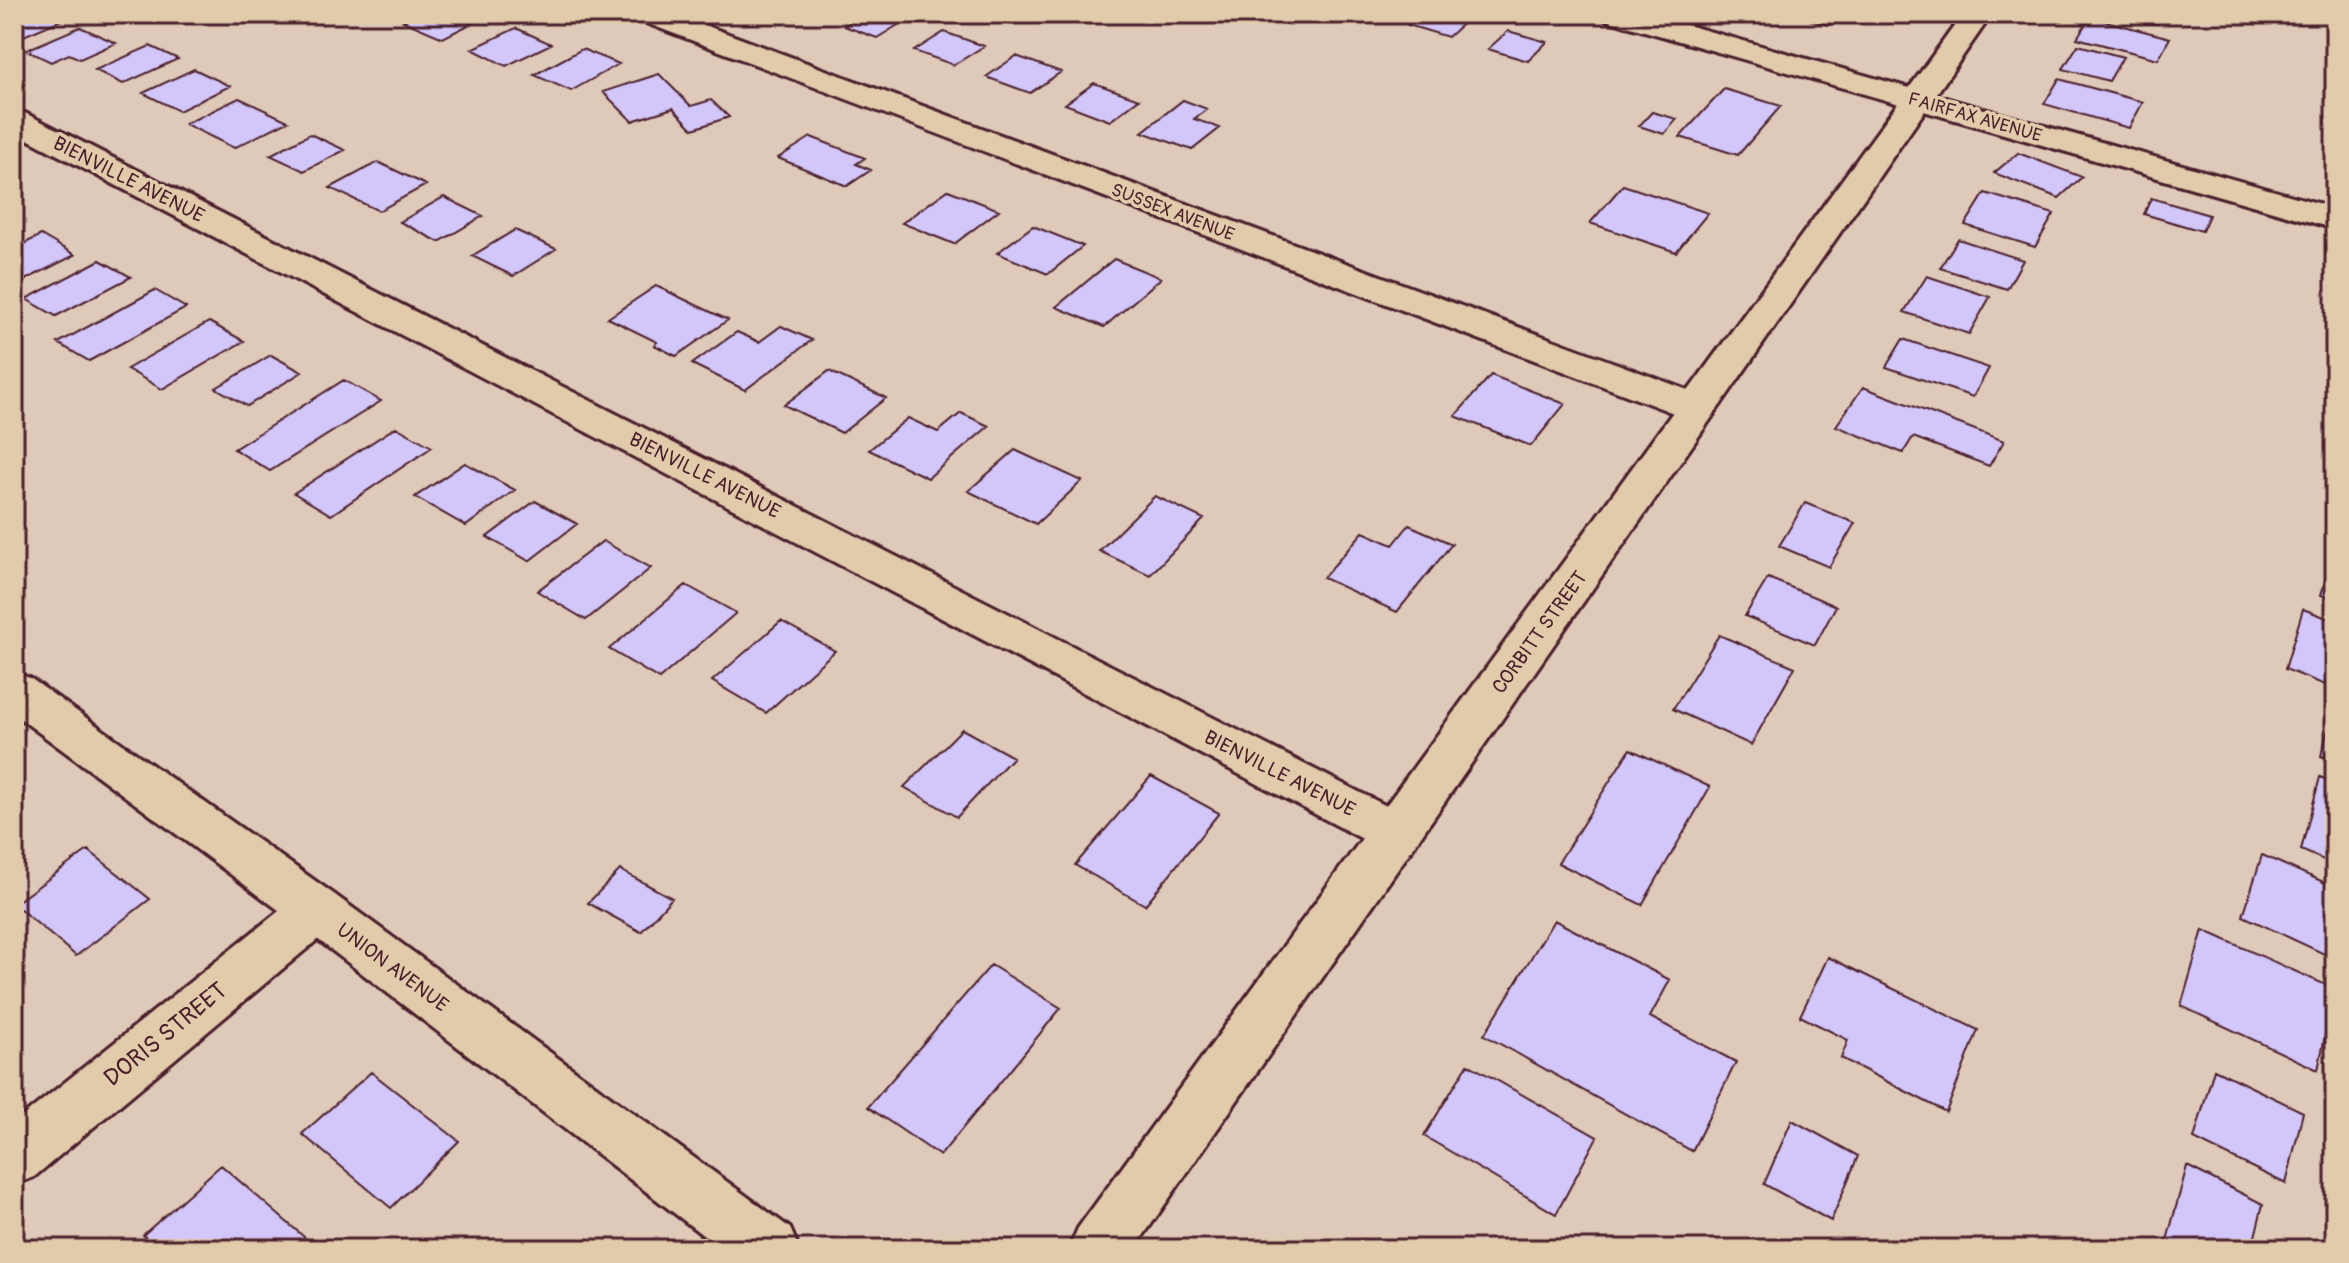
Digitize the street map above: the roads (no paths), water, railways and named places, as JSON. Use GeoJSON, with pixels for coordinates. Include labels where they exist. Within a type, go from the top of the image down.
{"type":"FeatureCollection","features":[{"type":"Feature","properties":{"kind":"street","name":"SUSSEX AVENUE"},"geometry":{"type":"LineString","coordinates":[[648,14],[1698,408]]}},
{"type":"Feature","properties":{"kind":"street","name":"FAIRFAX AVENUE"},"geometry":{"type":"LineString","coordinates":[[1616,14],[2335,219]]}},
{"type":"Feature","properties":{"kind":"street","name":"CORBITT STREET"},"geometry":{"type":"LineString","coordinates":[[1099,1249],[1978,14]]}},
{"type":"Feature","properties":{"kind":"street","name":"BIENVILLE AVENUE"},"geometry":{"type":"LineString","coordinates":[[14,120],[1395,833]]}},
{"type":"Feature","properties":{"kind":"street","name":"UNION AVENUE"},"geometry":{"type":"LineString","coordinates":[[14,690],[317,910],[769,1249]]}},
{"type":"Feature","properties":{"kind":"street","name":"DORIS STREET"},"geometry":{"type":"LineString","coordinates":[[14,1158],[317,910]]}}]}
